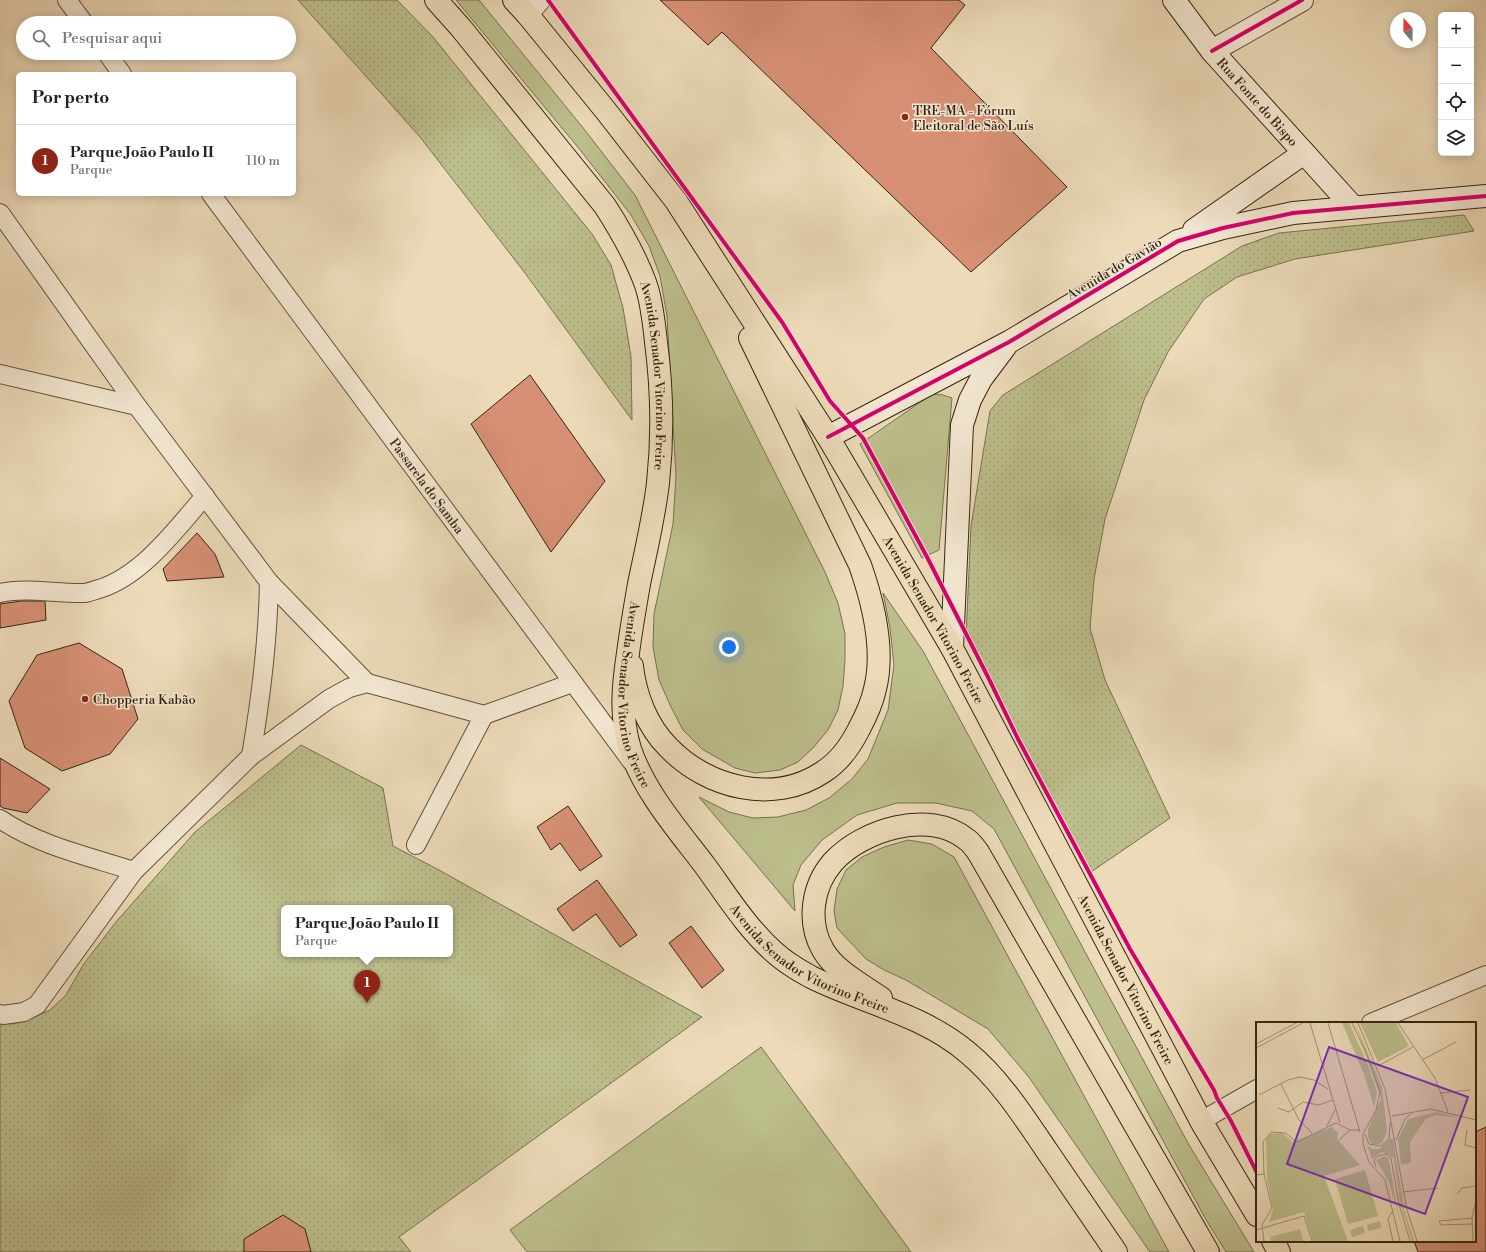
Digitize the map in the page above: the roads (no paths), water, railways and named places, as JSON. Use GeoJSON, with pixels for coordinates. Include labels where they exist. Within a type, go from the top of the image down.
{"type":"FeatureCollection","features":[{"type":"Feature","properties":{"kind":"main road","name":"Avenida Senador Vitorino Freire"},"geometry":{"type":"LineString","coordinates":[[436,0],[466,34],[605,206],[620,229],[635,258],[647,288],[654,321],[658,354],[661,435],[658,482],[653,517],[633,614],[623,688],[623,707],[630,748],[643,778],[671,821],[743,918],[774,952],[792,966],[811,977],[848,994],[907,1016],[947,1037],[968,1052],[986,1070],[1023,1115],[1116,1252]]}},
{"type":"Feature","properties":{"kind":"main road","name":"Avenida Senador Vitorino Freire"},"geometry":{"type":"LineString","coordinates":[[526,5],[676,201],[828,437],[952,648],[1201,1121],[1256,1213]]}},
{"type":"Feature","properties":{"kind":"main road"},"geometry":{"type":"LineString","coordinates":[[633,614],[631,639],[632,662],[635,685],[642,707],[667,747],[683,761],[715,779],[734,786],[771,790],[786,787],[812,778],[835,763],[846,751],[867,713],[875,689],[878,666],[875,617],[869,591],[860,565],[708,252]]}},
{"type":"Feature","properties":{"kind":"main road"},"geometry":{"type":"LineString","coordinates":[[907,1016],[836,966],[823,950],[816,934],[813,905],[822,878],[833,862],[847,850],[866,838],[886,829],[904,825],[930,824],[950,830],[966,838],[978,852],[1208,1252]]}},
{"type":"Feature","properties":{"kind":"main road"},"geometry":{"type":"LineString","coordinates":[[1274,1242],[1279,1252]]}},
{"type":"Feature","properties":{"kind":"street","name":"Rua Fonte do Bispo"},"geometry":{"type":"LineString","coordinates":[[1174,0],[1212,51],[1353,207]]}},
{"type":"Feature","properties":{"kind":"street","name":"Rua Fonte do Bispo"},"geometry":{"type":"LineString","coordinates":[[1212,51],[1302,0]]}},
{"type":"Feature","properties":{"kind":"street","name":"Rua Fonte do Bispo"},"geometry":{"type":"LineString","coordinates":[[1178,241],[1304,153]]}},
{"type":"Feature","properties":{"kind":"street","name":"Avenida do Gavião"},"geometry":{"type":"LineString","coordinates":[[828,437],[1009,342],[1178,241],[1255,220],[1293,213],[1486,196]]}},
{"type":"Feature","properties":{"kind":"street","name":"Avenida do Gavião"},"geometry":{"type":"LineString","coordinates":[[952,648],[962,425],[970,400],[981,379],[1009,342]]}},
{"type":"Feature","properties":{"kind":"lane"},"geometry":{"type":"LineString","coordinates":[[67,0],[79,16]]}},
{"type":"Feature","properties":{"kind":"lane"},"geometry":{"type":"LineString","coordinates":[[112,60],[121,72]]}},
{"type":"Feature","properties":{"kind":"lane","name":"Passarela do Samba"},"geometry":{"type":"LineString","coordinates":[[212,196],[643,778]]}},
{"type":"Feature","properties":{"kind":"lane"},"geometry":{"type":"LineString","coordinates":[[0,213],[137,406],[269,582],[367,683],[484,715],[572,682]]}},
{"type":"Feature","properties":{"kind":"lane"},"geometry":{"type":"LineString","coordinates":[[0,374],[137,406]]}},
{"type":"Feature","properties":{"kind":"lane"},"geometry":{"type":"LineString","coordinates":[[0,593],[27,590],[87,593],[107,586],[126,576],[158,549],[205,496]]}},
{"type":"Feature","properties":{"kind":"lane"},"geometry":{"type":"LineString","coordinates":[[251,756],[259,710],[268,624],[269,582]]}},
{"type":"Feature","properties":{"kind":"lane"},"geometry":{"type":"LineString","coordinates":[[0,1014],[3,1015],[24,1012],[37,1004],[134,871],[251,756],[329,699],[349,688],[367,683]]}},
{"type":"Feature","properties":{"kind":"lane"},"geometry":{"type":"LineString","coordinates":[[416,845],[484,715]]}},
{"type":"Feature","properties":{"kind":"lane"},"geometry":{"type":"LineString","coordinates":[[0,819],[9,825],[45,842],[134,871]]}},
{"type":"Feature","properties":{"kind":"lane"},"geometry":{"type":"LineString","coordinates":[[1373,1022],[1486,975]]}},
{"type":"Feature","properties":{"kind":"lane"},"geometry":{"type":"LineString","coordinates":[[1201,1121],[1256,1090]]}},
{"type":"Feature","properties":{"kind":"place","name":"TRE-MA - Fórum Eleitoral de São Luís"},"geometry":{"type":"Point","coordinates":[905,117]}},
{"type":"Feature","properties":{"kind":"place","name":"Chopperia Kabão"},"geometry":{"type":"Point","coordinates":[85,699]}},
{"type":"Feature","properties":{"kind":"place","name":"Parque João Paulo II"},"geometry":{"type":"Point","coordinates":[367,1003]}}]}
